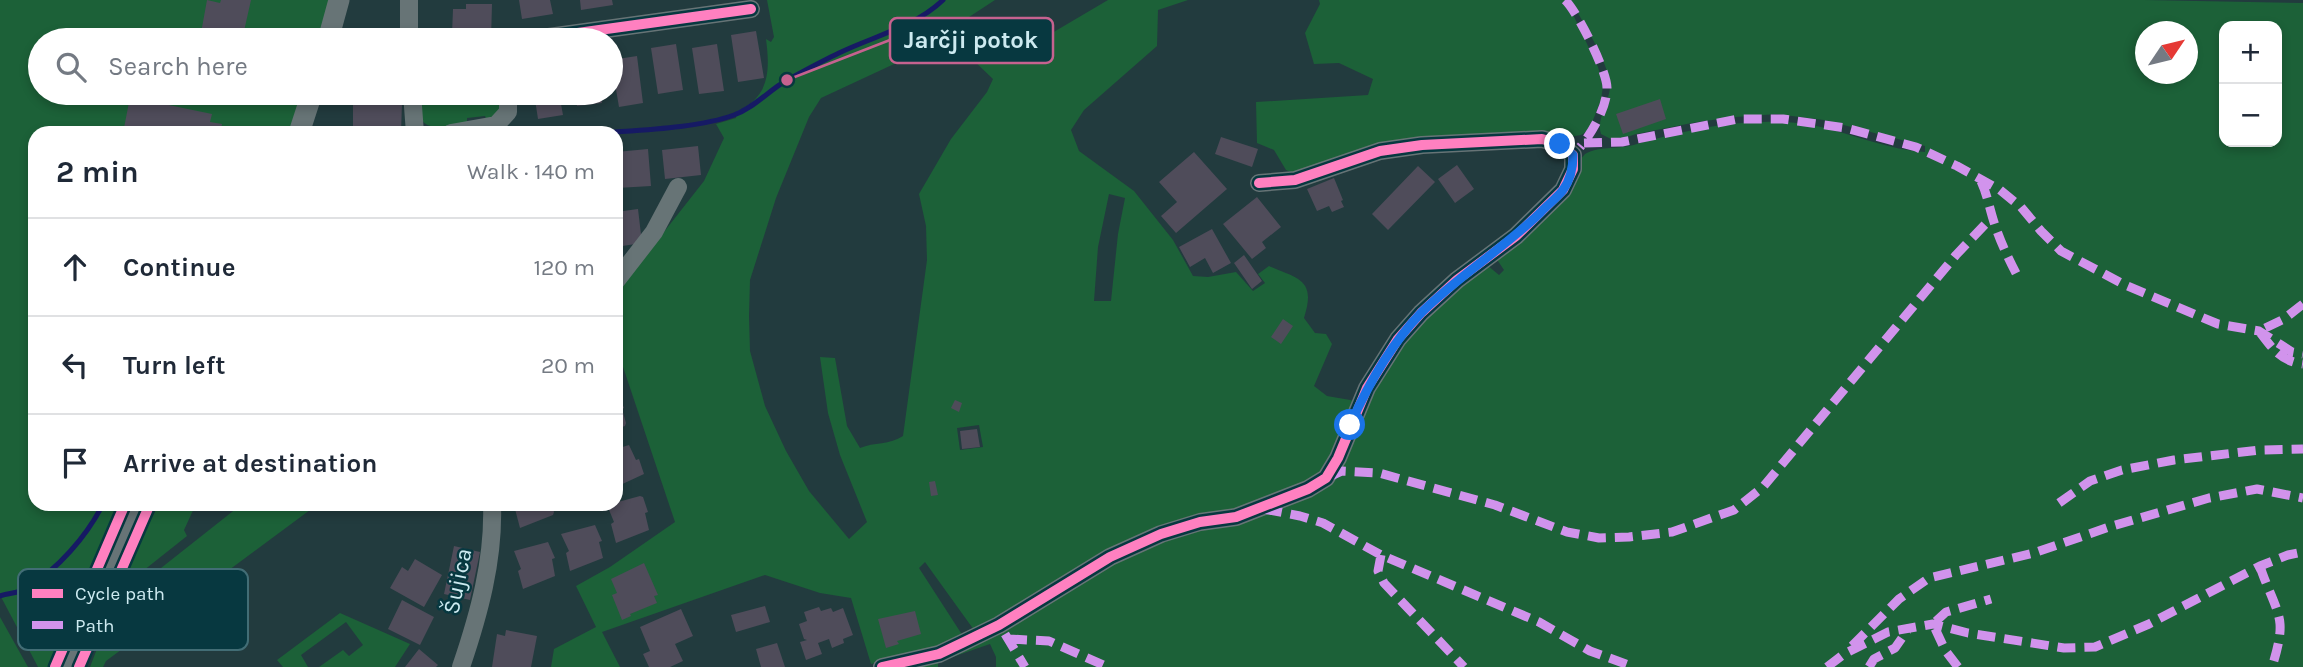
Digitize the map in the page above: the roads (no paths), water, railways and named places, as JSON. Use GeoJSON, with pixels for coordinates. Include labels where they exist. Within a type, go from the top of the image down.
{"type":"FeatureCollection","features":[{"type":"Feature","properties":{"kind":"street"},"geometry":{"type":"LineString","coordinates":[[331,28],[339,0]]}},
{"type":"Feature","properties":{"kind":"street"},"geometry":{"type":"LineString","coordinates":[[409,0],[409,28]]}},
{"type":"Feature","properties":{"kind":"street"},"geometry":{"type":"LineString","coordinates":[[614,28],[751,9]]}},
{"type":"Feature","properties":{"kind":"street"},"geometry":{"type":"LineString","coordinates":[[301,126],[308,105]]}},
{"type":"Feature","properties":{"kind":"street"},"geometry":{"type":"LineString","coordinates":[[412,105],[414,126]]}},
{"type":"Feature","properties":{"kind":"street"},"geometry":{"type":"LineString","coordinates":[[490,126],[496,125],[508,112],[508,105]]}},
{"type":"Feature","properties":{"kind":"street"},"geometry":{"type":"LineString","coordinates":[[882,667],[939,654],[999,625],[1110,557],[1161,534],[1200,522],[1236,517],[1308,489],[1326,478],[1338,458],[1367,388],[1398,339],[1421,313],[1457,280],[1516,236],[1563,190],[1573,169],[1573,155],[1560,144],[1542,139],[1422,145],[1380,151],[1295,180],[1259,183]]}},
{"type":"Feature","properties":{"kind":"street"},"geometry":{"type":"LineString","coordinates":[[623,272],[654,232],[678,187]]}},
{"type":"Feature","properties":{"kind":"street"},"geometry":{"type":"LineString","coordinates":[[110,569],[135,511]]}},
{"type":"Feature","properties":{"kind":"street","name":"Šujica"},"geometry":{"type":"LineString","coordinates":[[461,667],[477,619],[493,533],[492,511]]}},
{"type":"Feature","properties":{"kind":"street"},"geometry":{"type":"LineString","coordinates":[[68,667],[75,650]]}},
{"type":"Feature","properties":{"kind":"waterway"},"geometry":{"type":"LineString","coordinates":[[623,131],[687,126],[734,115],[787,80],[839,53],[907,24],[943,0]]}},
{"type":"Feature","properties":{"kind":"waterway"},"geometry":{"type":"LineString","coordinates":[[52,569],[80,540],[99,511]]}},
{"type":"Feature","properties":{"kind":"waterway"},"geometry":{"type":"LineString","coordinates":[[0,596],[18,592]]}},
{"type":"Feature","properties":{"kind":"place","name":"Jarčji potok"},"geometry":{"type":"Point","coordinates":[787,80]}}]}
